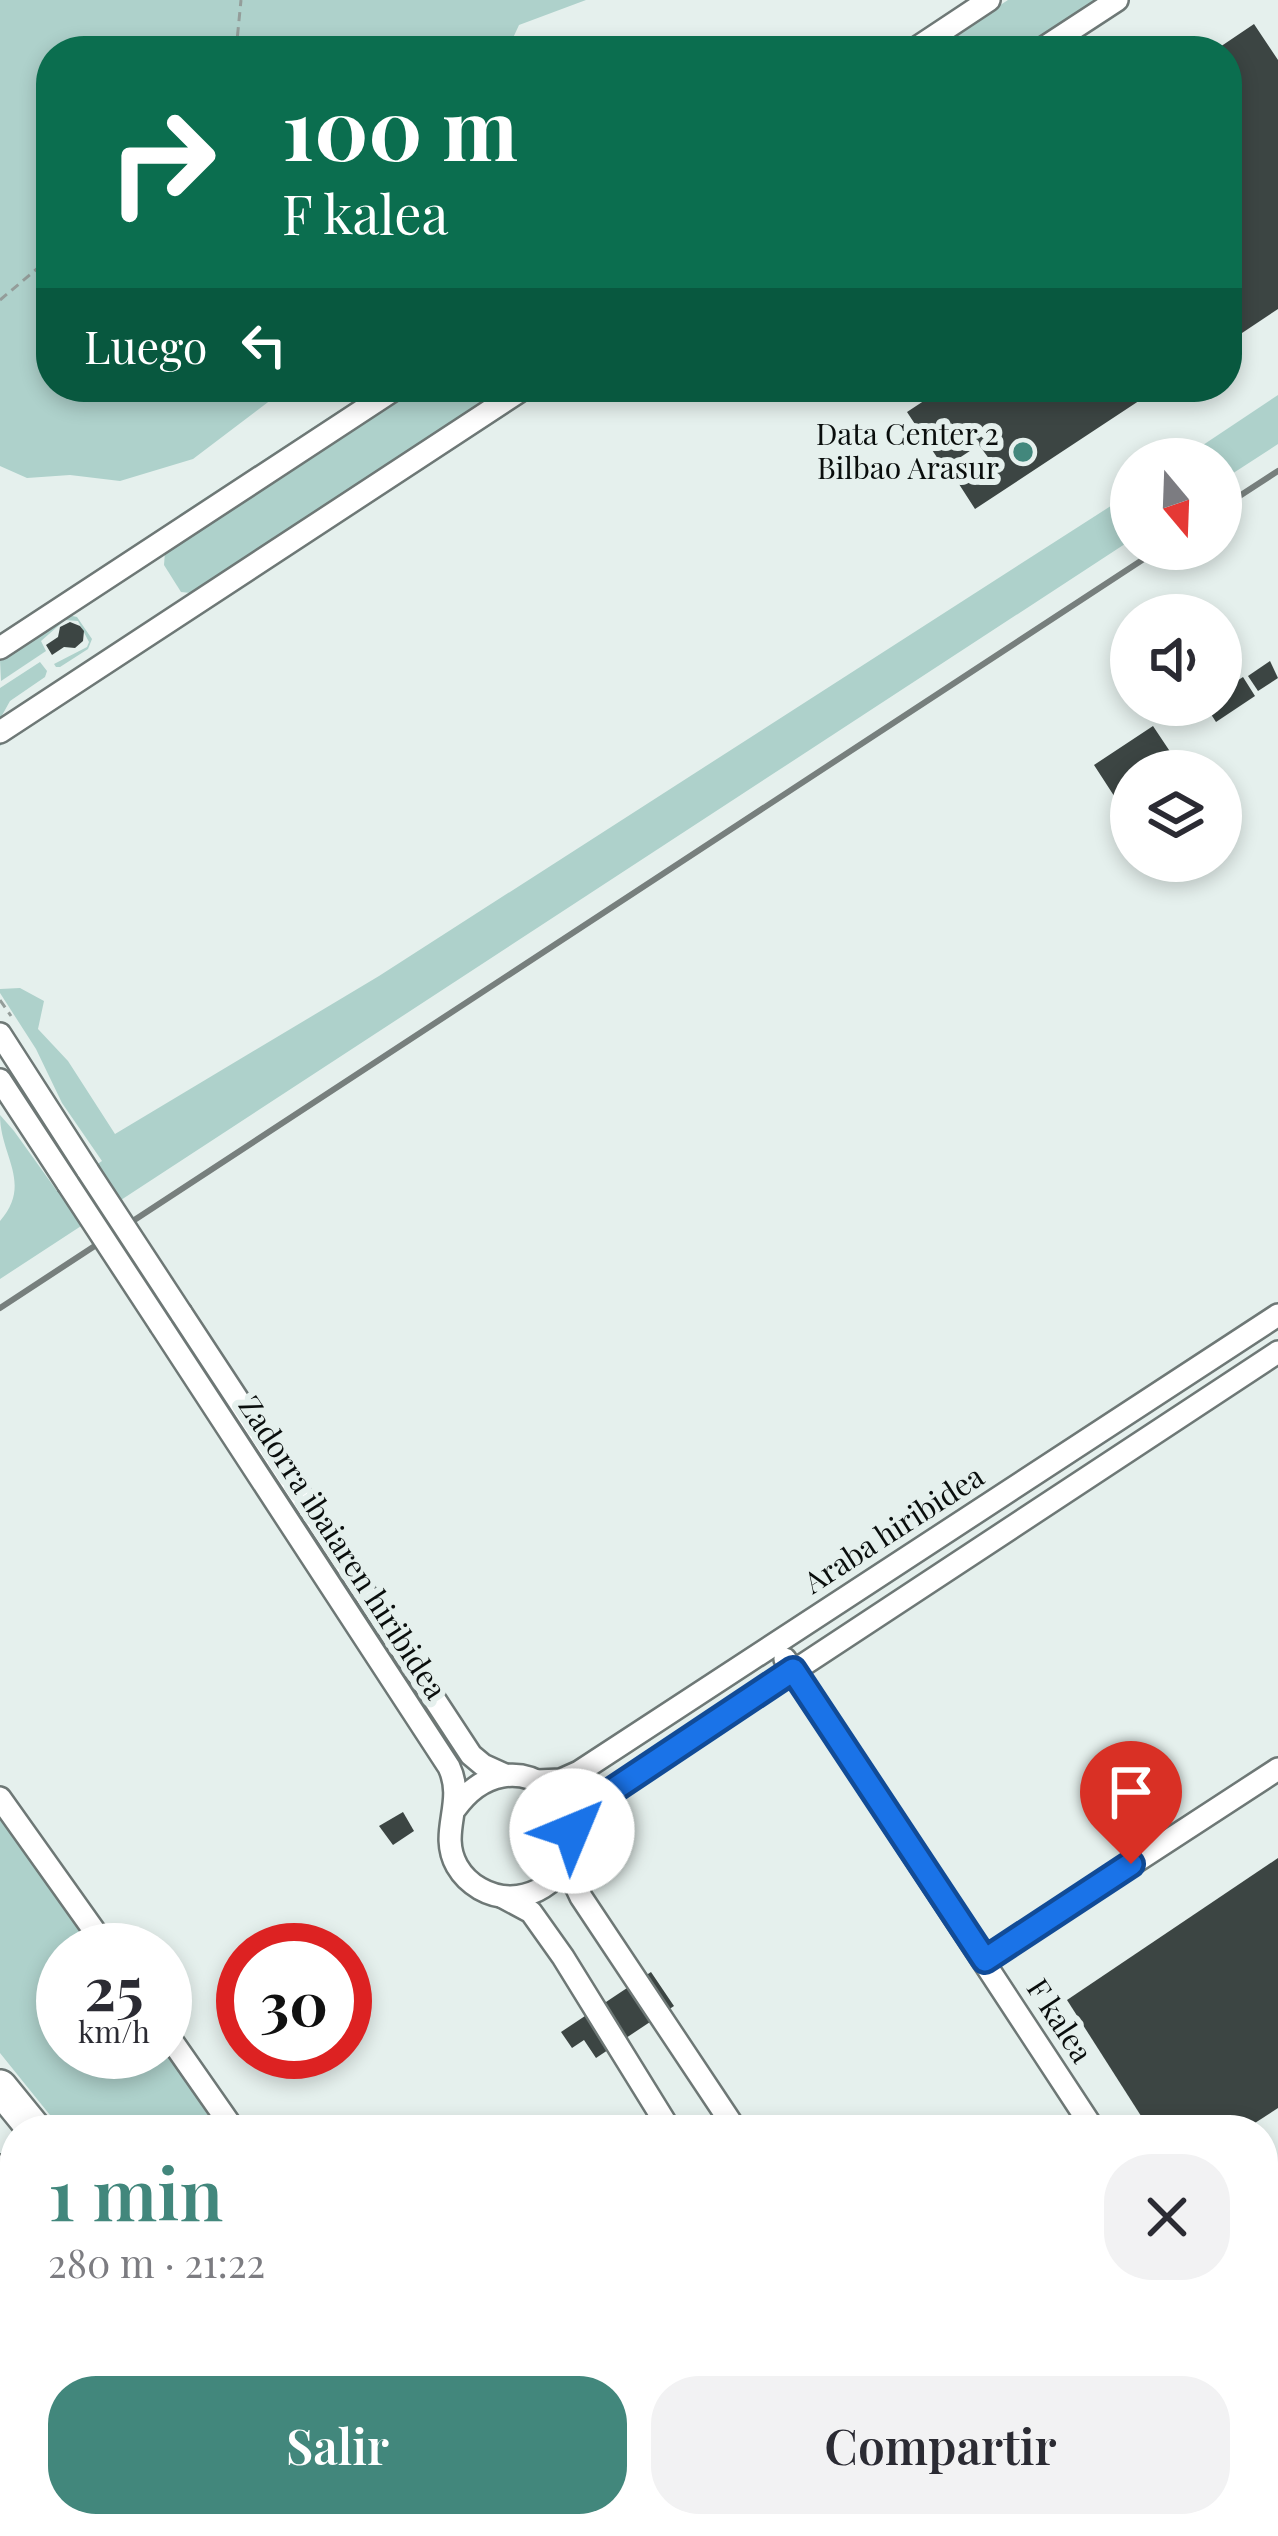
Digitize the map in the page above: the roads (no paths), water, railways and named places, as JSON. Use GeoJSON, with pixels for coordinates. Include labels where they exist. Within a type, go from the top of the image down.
{"type":"FeatureCollection","features":[{"type":"Feature","properties":{"kind":"highway"},"geometry":{"type":"LineString","coordinates":[[0,2087],[22,2115]]}},
{"type":"Feature","properties":{"kind":"street"},"geometry":{"type":"LineString","coordinates":[[935,36],[989,0]]}},
{"type":"Feature","properties":{"kind":"street"},"geometry":{"type":"LineString","coordinates":[[1062,36],[1117,0]]}},
{"type":"Feature","properties":{"kind":"street"},"geometry":{"type":"LineString","coordinates":[[0,648],[375,402]]}},
{"type":"Feature","properties":{"kind":"street"},"geometry":{"type":"LineString","coordinates":[[0,732],[503,402]]}},
{"type":"Feature","properties":{"kind":"street","name":"Zadorra ibaiaren hiribidea"},"geometry":{"type":"LineString","coordinates":[[0,1034],[471,1755],[505,1774]]}},
{"type":"Feature","properties":{"kind":"street","name":"Zadorra ibaiaren hiribidea"},"geometry":{"type":"LineString","coordinates":[[0,1080],[449,1768],[457,1792],[455,1809]]}},
{"type":"Feature","properties":{"kind":"street","name":"Araba hiribidea"},"geometry":{"type":"LineString","coordinates":[[538,1781],[561,1780],[579,1772],[1278,1315]]}},
{"type":"Feature","properties":{"kind":"street","name":"Araba hiribidea"},"geometry":{"type":"LineString","coordinates":[[572,1831],[586,1808],[1278,1352]]}},
{"type":"Feature","properties":{"kind":"street","name":"F kalea"},"geometry":{"type":"LineString","coordinates":[[775,1644],[1084,2115]]}},
{"type":"Feature","properties":{"kind":"street"},"geometry":{"type":"LineString","coordinates":[[985,1960],[1278,1768]]}},
{"type":"Feature","properties":{"kind":"street"},"geometry":{"type":"LineString","coordinates":[[503,1897],[540,1890],[555,1878],[566,1863],[572,1831],[555,1793],[538,1781],[505,1774],[484,1780],[455,1809],[449,1828],[456,1865],[484,1892],[531,1912],[661,2115]]}},
{"type":"Feature","properties":{"kind":"street"},"geometry":{"type":"LineString","coordinates":[[0,1798],[89,1923]]}},
{"type":"Feature","properties":{"kind":"street"},"geometry":{"type":"LineString","coordinates":[[566,1863],[581,1897],[726,2115]]}},
{"type":"Feature","properties":{"kind":"street"},"geometry":{"type":"LineString","coordinates":[[192,2070],[224,2115]]}},
{"type":"Feature","properties":{"kind":"railway"},"geometry":{"type":"LineString","coordinates":[[1242,494],[1278,471]]}},
{"type":"Feature","properties":{"kind":"railway"},"geometry":{"type":"LineString","coordinates":[[0,1308],[1127,570]]}},
{"type":"Feature","properties":{"kind":"place","name":"Data Center 2 Bilbao Arasur"},"geometry":{"type":"Point","coordinates":[1023,452]}}]}
